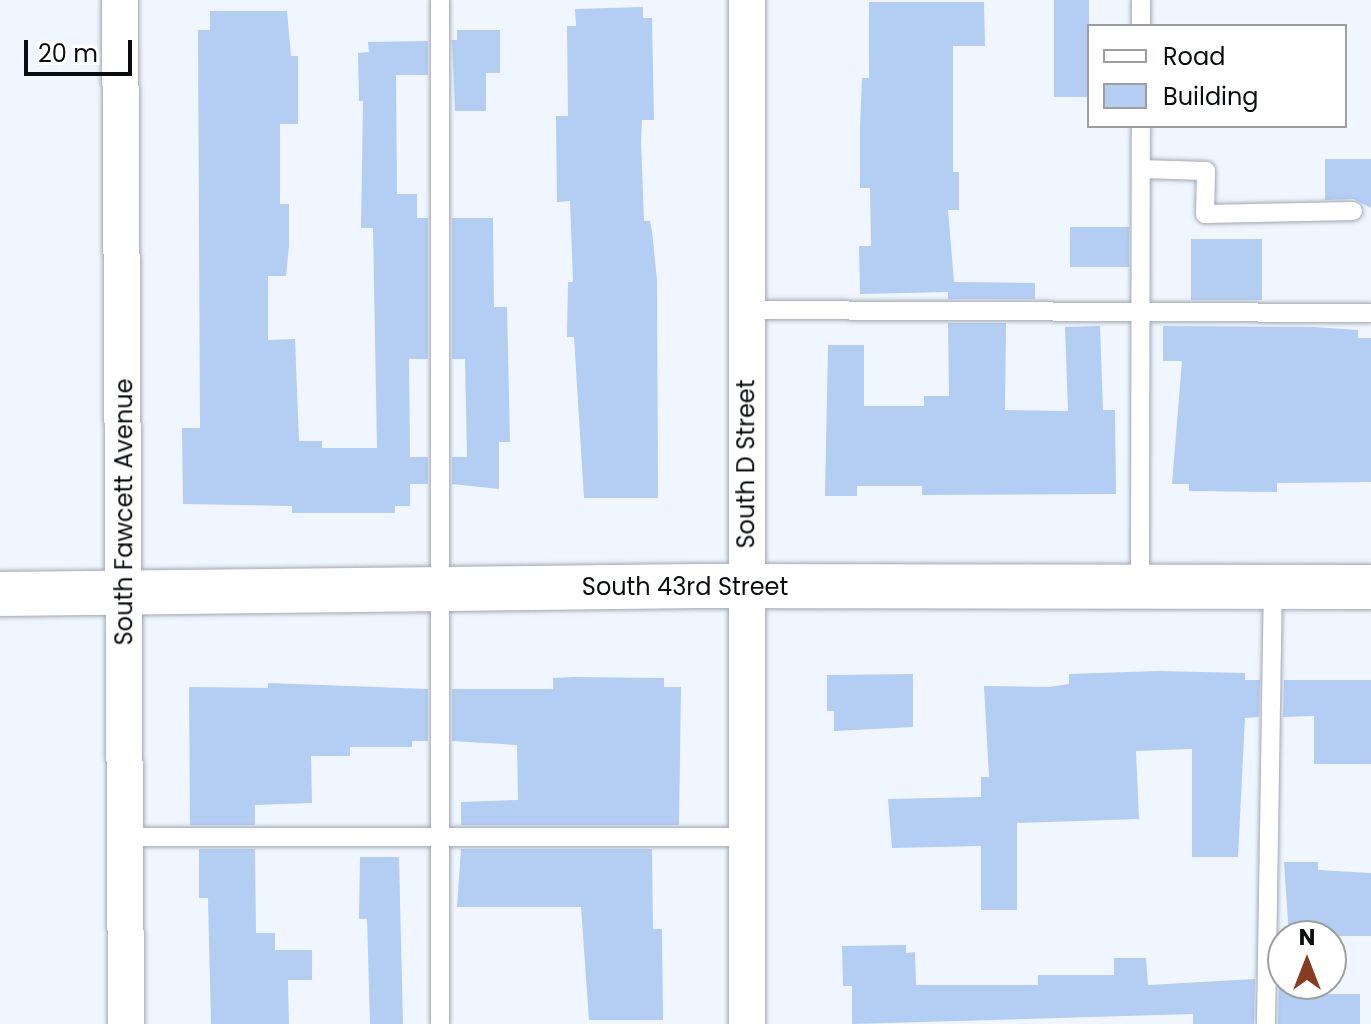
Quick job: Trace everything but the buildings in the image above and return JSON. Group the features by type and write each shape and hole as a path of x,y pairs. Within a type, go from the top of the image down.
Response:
{"street":[{"name":"South Fawcett Avenue","path":"120,0 126,1024"},
{"name":"South D Street","path":"747,0 747,1024"},
{"name":"South 43rd Street","path":"0,594 746,586 1371,587"}],"lane":[{"path":"440,0 440,1024"},
{"path":"1141,0 1141,24"},
{"path":"1140,586 1141,128"},
{"path":"1141,169 1206,171 1205,214 1353,211"},
{"path":"746,310 1371,313"},
{"path":"1266,1024 1273,587"},
{"path":"125,837 746,837"}]}
